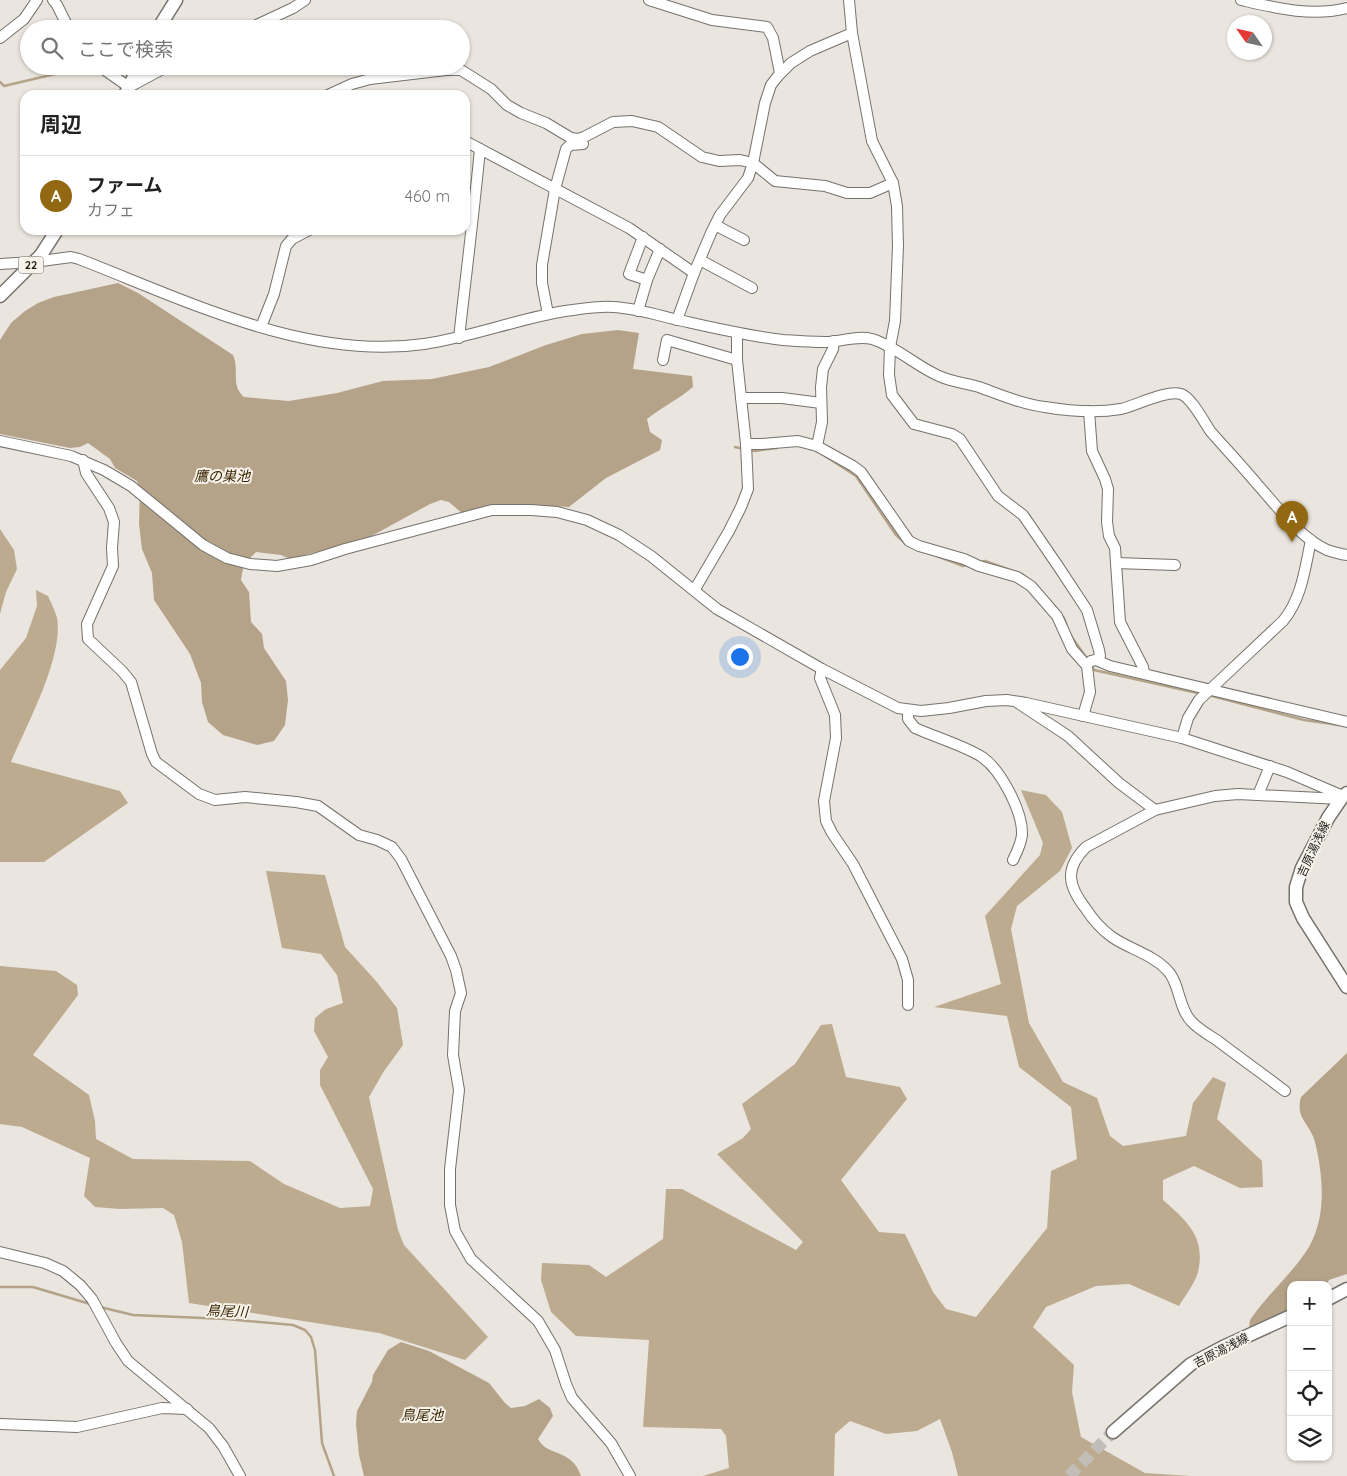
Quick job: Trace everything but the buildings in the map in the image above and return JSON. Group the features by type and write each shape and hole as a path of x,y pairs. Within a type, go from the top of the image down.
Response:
{"main road":[{"path":"164,20 176,0"},
{"path":"128,90 135,75"},
{"name":"22","path":"0,296 34,262 54,235"},
{"name":"吉原湯浅線","path":"1344,796 1328,818 1302,868 1296,887 1296,902 1303,918 1347,987"},
{"path":"1332,1297 1347,1289"},
{"name":"吉原湯浅線","path":"1113,1432 1191,1364 1287,1318"}],"street":[{"path":"23,20 37,0"},
{"path":"53,0 65,20"},
{"path":"267,20 305,0"},
{"path":"649,0 712,20 767,27 773,38 780,73"},
{"path":"849,0 852,33 872,141 893,183 897,206 898,246 895,321 890,347 889,375 892,396 914,424 952,434 960,439 998,496 1023,515 1087,610 1100,656 1096,660 1089,662 1087,666"},
{"path":"1241,0 1281,9 1312,13 1347,8"},
{"path":"0,38 20,22"},
{"path":"677,320 694,273 720,215 748,178 753,163 765,103 772,85 790,63 810,50 852,33"},
{"path":"108,75 124,90"},
{"path":"132,90 154,75"},
{"path":"339,90 370,79 404,75"},
{"path":"469,75 491,89 507,105 546,123 571,138 582,138 609,123 632,121 658,127 702,158 719,161 740,160 753,163 775,181 825,186 847,193 870,193 893,183"},
{"path":"548,314 542,282 542,265 555,189 568,146 585,144 591,141 596,131"},
{"path":"470,144 629,228 694,273"},
{"path":"459,338 480,149"},
{"path":"715,225 744,240"},
{"path":"261,327 274,294 286,246 292,239 300,235"},
{"path":"643,237 629,274 648,280"},
{"path":"638,310 660,249"},
{"path":"0,264 71,257 178,298 283,335 327,343 390,347 420,345 459,338 548,314 610,306 638,310 738,333 782,340 827,342 857,337 872,339 890,347 940,376 1013,400 1044,407 1089,411 1120,409 1176,394 1185,396 1212,432 1284,514 1311,540 1328,551 1347,555"},
{"path":"700,260 752,288"},
{"path":"695,589 729,530 748,489 746,444 737,360 738,333"},
{"path":"663,360 667,340 737,360"},
{"path":"817,446 822,422 823,369 833,349 834,341"},
{"path":"741,398 782,398 821,403"},
{"path":"1089,411 1092,451 1107,483 1107,522 1109,536 1115,548 1120,622 1143,667 1144,673"},
{"path":"0,441 83,460 131,486 203,546 227,558 250,564 277,566 311,560 344,549 492,510 557,512 587,520 618,534 695,589 717,609 822,669 881,701 898,708 921,711 986,701 1015,701 1182,738 1287,772 1344,796"},
{"path":"746,444 798,441 817,446 861,472 909,541 919,546 1017,577 1031,586 1057,616 1072,649 1087,666 1090,692 1083,716"},
{"path":"83,460 86,473 109,508 114,522 113,566 87,624 88,639 131,682 156,762 199,794 215,800 245,797 318,806 359,835 392,847 402,859 451,956 461,993 455,1012 453,1055 459,1090 450,1169 450,1205 456,1231 471,1259 538,1321 555,1350 572,1398 611,1442 630,1476"},
{"path":"1182,738 1192,711 1199,700 1283,621 1296,604 1311,540"},
{"path":"1116,563 1175,566"},
{"path":"1096,660 1110,666 1347,722"},
{"path":"822,669 820,678 835,715 836,738 824,801 826,821 832,834 853,864 902,960 908,980 908,1005"},
{"path":"1015,701 1068,736 1119,783 1155,810"},
{"path":"908,710 909,722 915,728 979,755 997,771 1014,804 1022,827 1020,846 1013,860"},
{"path":"1258,795 1270,766"},
{"path":"1285,1091 1190,1020 1173,978 1166,969 1147,955 1126,946 1102,930 1076,897 1070,882 1070,874 1078,855 1086,847 1155,810 1226,794 1344,796"},
{"path":"0,1252 45,1263 63,1271 80,1285 92,1299 116,1344 128,1361 209,1428 223,1446 240,1476"},
{"path":"0,1424 77,1427 162,1408 186,1409"}],"shaded area":[{"path":"0,529 14,550 17,569 6,592 0,614"},
{"path":"36,590 48,596 57,618 58,634 55,652 42,691 11,762 120,791 128,803 44,862 0,862 0,670 26,638 37,606"},
{"path":"1021,790 1046,795 1062,812 1072,848 1060,871 1017,906 1011,929 1029,1023 1063,1082 1097,1098 1110,1136 1123,1146 1186,1136 1193,1103 1213,1077 1226,1083 1217,1119 1262,1161 1263,1187 1240,1188 1194,1166 1163,1180 1163,1200 1187,1223 1197,1239 1199,1249 1200,1260 1197,1276 1179,1306 1129,1284 1096,1286 1046,1307 1033,1327 1074,1365 1072,1392 1081,1437 1145,1473 1191,1476 958,1476 952,1452 940,1419 917,1431 886,1434 850,1421 835,1434 834,1476 703,1476 729,1468 726,1436 721,1429 643,1427 649,1340 576,1336 551,1312 541,1280 542,1263 589,1265 606,1277 663,1239 666,1189 682,1189 796,1250 803,1242 717,1154 743,1138 751,1129 742,1104 795,1064 821,1025 832,1024 846,1077 900,1087 907,1099 841,1180 879,1232 905,1234 933,1292 946,1309 976,1317 1047,1228 1051,1171 1077,1159 1071,1107 1019,1067 1007,1016 934,1007 1001,984 985,916 1040,855 1043,843"},
{"path":"266,871 325,875 345,947 376,981 397,1008 403,1045 384,1071 369,1097 398,1230 404,1245 488,1337 465,1360 379,1333 189,1303 182,1242 174,1215 163,1208 120,1209 95,1207 84,1196 90,1158 22,1127 0,1124 0,966 56,971 77,985 78,995 33,1055 89,1095 95,1121 96,1139 133,1159 250,1161 284,1184 340,1208 370,1206 373,1189 320,1085 320,1070 328,1057 314,1031 315,1018 326,1009 343,1003 337,975 321,954 282,948"}],"water":[{"name":"鷹の巣池","path":"118,283 138,293 233,355 236,367 237,388 244,397 289,401 337,393 383,381 432,379 489,367 546,345 582,334 618,330 639,333 633,369 692,376 693,387 647,419 650,432 662,440 660,450 606,478 569,507 510,504 490,506 463,514 449,502 441,500 430,504 368,538 290,559 281,555 256,552 245,564 241,580 249,592 251,622 262,634 264,648 286,681 288,700 285,725 274,741 257,745 223,735 208,722 202,702 201,683 190,654 154,600 152,573 142,549 139,524 140,488 137,481 115,468 110,459 88,443 80,447 70,448 0,434 0,340 11,323 38,303 54,297"},
{"path":"1347,1053 1347,1274 1328,1281 1287,1281 1287,1312 1249,1328 1250,1320 1309,1247 1319,1222 1322,1195 1320,1168 1313,1136 1301,1116 1301,1097"},
{"name":"鳥尾池","path":"401,1342 429,1351 489,1383 511,1408 525,1406 539,1399 550,1408 553,1416 538,1439 542,1445 572,1461 581,1476 364,1476 359,1455 356,1424 357,1411 372,1382 373,1375 388,1350"}],"waterway":[{"path":"0,82 4,86 51,75"},
{"path":"735,447 743,449"},
{"path":"748,450 777,448"},
{"path":"825,456 856,476 896,535 905,543"},
{"path":"937,556 963,566 967,565"},
{"path":"980,562 985,561 1022,574 1030,580"},
{"path":"1060,614 1067,626"},
{"path":"1071,636 1088,660"},
{"path":"1091,665 1094,670 1202,694"},
{"path":"1208,695 1304,720 1339,725"},
{"name":"鳥尾川","path":"0,1287 33,1287 90,1304"},
{"name":"鳥尾川","path":"100,1307 133,1315 226,1319 293,1325 305,1330 311,1337 315,1350 322,1443 334,1476"}],"tunnel":[{"path":"1069,1476 1113,1432"}],"place":[{"name":"ファーム","path":"1292,542"}]}
